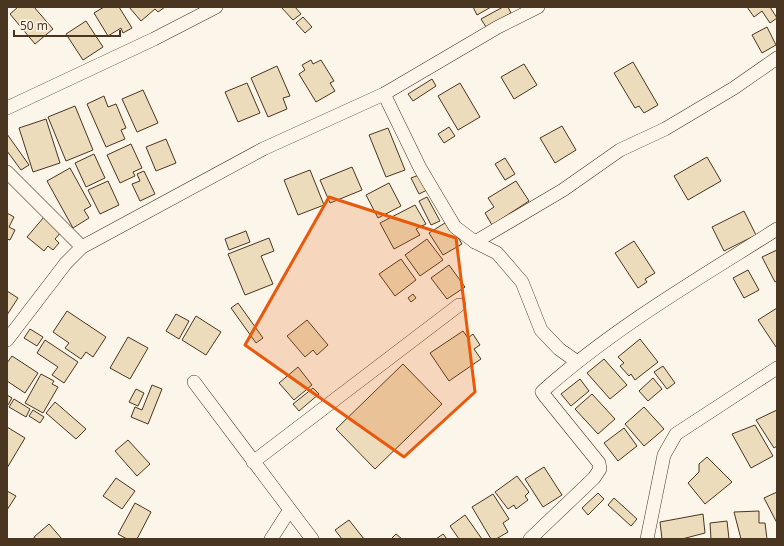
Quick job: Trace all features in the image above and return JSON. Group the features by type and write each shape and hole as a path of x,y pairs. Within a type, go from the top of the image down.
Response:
{"street":[{"path":"7,108 148,42 216,7"},
{"path":"7,340 66,263 82,247 263,149 384,94 498,27 538,7"},
{"path":"475,242 563,190 620,150 665,129 734,88 777,58"},
{"path":"384,94 420,168 455,227 475,242 497,253 522,282 542,330 559,349 576,362"},
{"path":"7,172 82,247"},
{"path":"530,539 594,478 600,469 599,463 542,392 576,362 672,295 777,229"},
{"path":"253,462 459,305"},
{"path":"647,539 664,455 676,434 777,368"},
{"path":"194,382 289,511 312,539"},
{"path":"271,539 289,511"}],"highlighted area":[{"path":"329,197 456,238 475,392 404,457 245,345"}],"building":[{"path":"18,7 34,7 53,29 35,44 10,14"},
{"path":"104,7 119,7 132,28 123,33 121,28 108,36 94,13"},
{"path":"129,7 165,7 158,12 155,9 141,21"},
{"path":"281,7 295,7 301,14 293,20"},
{"path":"473,7 491,7 477,15"},
{"path":"503,7 508,7 511,13 486,27 481,19"},
{"path":"747,7 770,7 777,18 770,23 762,11 754,17"},
{"path":"303,17 312,27 305,33 296,23"},
{"path":"86,21 103,47 83,60 66,34"},
{"path":"767,27 776,45 762,53 752,35"},
{"path":"311,60 313,64 321,60 334,81 330,83 335,91 316,102 299,74 305,70 302,65"},
{"path":"633,62 658,105 644,113 639,106 635,108 614,73"},
{"path":"524,64 537,85 514,99 501,77"},
{"path":"277,66 290,96 283,98 287,109 268,117 251,78"},
{"path":"432,79 436,86 413,101 408,94"},
{"path":"247,83 260,113 238,122 225,92"},
{"path":"460,83 480,117 458,130 438,96"},
{"path":"143,90 158,123 137,132 122,99"},
{"path":"104,96 108,107 116,104 126,128 121,130 125,139 106,147 87,104"},
{"path":"75,106 93,150 66,161 48,117"},
{"path":"46,119 60,163 33,172 19,128"},
{"path":"562,126 576,150 555,163 540,138"},
{"path":"449,127 455,136 444,143 438,134"},
{"path":"388,128 405,170 386,177 369,135"},
{"path":"7,134 29,165 21,170 7,151"},
{"path":"166,139 176,163 156,171 146,147"},
{"path":"131,144 142,168 133,172 135,176 120,183 107,155"},
{"path":"94,154 105,178 86,187 75,163"},
{"path":"707,157 721,181 688,200 674,176"},
{"path":"505,158 515,174 505,180 495,164"},
{"path":"352,167 362,190 330,203 320,180"},
{"path":"70,168 91,206 84,210 89,218 73,228 47,181"},
{"path":"310,170 324,205 298,215 284,180"},
{"path":"144,171 155,194 140,201 132,184 140,181 137,174"},
{"path":"419,175 427,190 419,194 411,178"},
{"path":"108,181 119,205 100,214 88,190"},
{"path":"516,181 529,201 492,225 485,213 494,207 488,198"},
{"path":"389,183 401,206 378,218 366,195"},
{"path":"427,197 440,221 431,225 419,201"},
{"path":"415,205 426,224 416,229 420,235 394,249 380,223"},
{"path":"744,211 756,235 724,251 712,227"},
{"path":"7,213 14,217 9,227 15,230 10,240 7,239"},
{"path":"44,217 62,231 55,239 59,243 53,250 48,246 44,251 27,237"},
{"path":"448,221 462,244 443,255 429,233"},
{"path":"246,231 250,242 229,250 225,239"},
{"path":"269,238 274,251 261,256 273,284 245,295 228,254"},
{"path":"427,239 443,260 420,276 405,255"},
{"path":"634,241 655,273 645,279 647,282 638,288 615,253"},
{"path":"777,250 777,281 775,282 762,257"},
{"path":"401,259 416,280 395,296 379,274"},
{"path":"449,265 465,287 447,299 431,278"},
{"path":"748,270 759,290 744,298 733,278"},
{"path":"7,291 18,298 7,315"},
{"path":"413,294 416,298 411,302 408,298"},
{"path":"238,303 263,338 256,343 231,308"},
{"path":"777,308 777,346 776,347 758,320"},
{"path":"67,311 106,337 93,357 86,352 81,359 65,348 69,343 53,332"},
{"path":"176,314 189,321 179,339 166,331"},
{"path":"196,316 221,332 206,355 182,340"},
{"path":"307,320 328,345 317,355 313,350 305,357 287,336"},
{"path":"30,329 43,337 37,346 24,338"},
{"path":"463,331 468,338 473,334 480,345 474,349 481,359 449,381 430,353"},
{"path":"128,337 148,348 130,379 110,368"},
{"path":"640,339 658,362 635,380 631,374 629,376 620,366 624,363 618,357"},
{"path":"45,340 78,362 64,383 52,375 58,367 37,353"},
{"path":"12,356 38,373 25,393 7,381 7,363"},
{"path":"604,359 627,385 610,399 587,373"},
{"path":"403,364 442,404 375,469 336,429"},
{"path":"663,366 675,383 667,389 654,372"},
{"path":"298,367 312,385 294,400 279,383"},
{"path":"41,374 54,381 52,384 58,387 43,413 25,403"},
{"path":"653,378 662,389 648,401 639,391"},
{"path":"580,379 589,391 571,406 561,394"},
{"path":"152,385 162,389 148,424 131,417 135,407 142,410"},
{"path":"313,388 319,394 299,411 293,404"},
{"path":"136,389 144,393 138,406 129,402"},
{"path":"592,394 615,419 598,434 575,409"},
{"path":"7,395 12,398 8,405 7,405"},
{"path":"14,399 30,409 26,417 9,407"},
{"path":"55,402 86,429 76,439 46,413"},
{"path":"644,407 664,429 644,446 625,424"},
{"path":"33,410 44,417 40,423 29,416"},
{"path":"777,410 777,446 774,448 756,420"},
{"path":"755,425 773,456 751,468 732,434"},
{"path":"7,427 25,438 7,468"},
{"path":"624,428 637,446 618,461 604,443"},
{"path":"128,440 150,464 137,476 115,451"},
{"path":"707,457 732,482 705,504 688,483 699,472 699,464"},
{"path":"544,467 562,495 543,507 525,479"},
{"path":"517,476 529,492 525,496 528,500 516,509 514,505 508,509 495,492"},
{"path":"116,478 135,491 122,509 103,496"},
{"path":"7,491 16,496 7,510"},
{"path":"777,492 777,523 764,498"},
{"path":"598,493 604,499 588,515 582,508"},
{"path":"493,494 509,519 503,523 508,532 496,539 491,539 472,507"},
{"path":"614,498 637,519 631,526 608,505"},
{"path":"135,503 151,512 137,539 127,539 118,534"},
{"path":"759,511 759,523 765,523 767,539 741,539 734,512"},
{"path":"703,514 705,533 682,539 662,539 660,522"},
{"path":"465,515 482,539 459,539 450,526"},
{"path":"349,520 364,539 342,539 335,530"},
{"path":"727,521 729,539 711,539 710,523"},
{"path":"49,524 62,539 35,539 34,537"},
{"path":"396,534 402,539 391,539"},
{"path":"443,534 447,539 436,539"}]}
